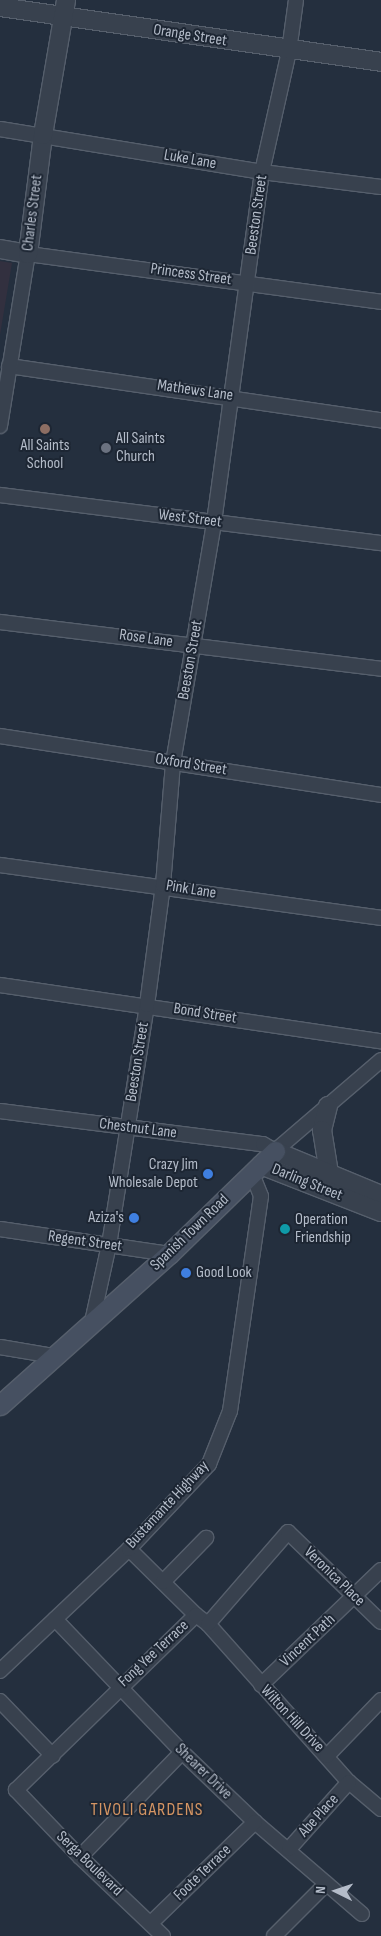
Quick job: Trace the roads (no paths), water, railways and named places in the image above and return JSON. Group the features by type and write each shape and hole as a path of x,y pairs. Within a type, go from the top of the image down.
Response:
{"main road":[{"name":"Spanish Town Road","path":"0,1405 170,1254 276,1151"}],"street":[{"name":"Beeston Street","path":"92,1322 109,1245 146,1005 163,885 173,763 214,522 262,172 289,51 296,0"},
{"name":"Orange Street","path":"0,7 65,8 289,51 381,62"},
{"name":"Charles Street","path":"0,426 8,366 28,254 43,135 65,8"},
{"name":"Luke Lane","path":"0,129 262,172 381,187"},
{"name":"Princess Street","path":"0,249 381,302"},
{"name":"Mathews Lane","path":"8,366 231,396 381,420"},
{"name":"West Street","path":"0,495 381,543"},
{"name":"Rose Lane","path":"0,622 381,668"},
{"name":"Oxford Street","path":"0,736 381,795"},
{"name":"Pink Lane","path":"0,864 163,885 381,918"},
{"name":"Bond Street","path":"0,985 381,1041"},
{"name":"Spanish Town Road","path":"276,1151 381,1060"},
{"path":"328,1106 322,1130 329,1173"},
{"name":"Chestnut Lane","path":"0,1110 127,1128 263,1144 276,1151"},
{"name":"Darling Street","path":"276,1151 381,1195"},
{"name":"Darling Street","path":"256,1169 381,1212"},
{"name":"Bustamante Highway","path":"0,1671 129,1549 209,1464 230,1411 260,1196 256,1169"},
{"name":"Regent Street","path":"0,1229 170,1254"},
{"path":"0,1347 54,1356"},
{"name":"Veronica Place","path":"288,1532 354,1598 381,1622"},
{"name":"Fong Yee Terrace","path":"16,1790 54,1756 120,1686 196,1614 208,1624 288,1532"},
{"path":"163,1582 206,1538"},
{"path":"129,1549 196,1614"},
{"name":"Vincent Path","path":"261,1685 354,1598 381,1570"},
{"name":"Shearer Drive","path":"55,1619 182,1752 255,1822 289,1849 326,1884 362,1914"},
{"name":"Wilton Hill Drive","path":"208,1624 349,1782 381,1809"},
{"path":"327,1756 381,1700"},
{"path":"0,1701 54,1756"},
{"path":"80,1857 182,1752"},
{"name":"Abe Place","path":"289,1849 349,1782"},
{"name":"Serga Boulevard","path":"16,1790 80,1857 163,1936"},
{"name":"Foote Terrace","path":"151,1923 255,1822"},
{"path":"274,1936 326,1884"}],"place":[{"name":"All Saints School","path":"45,429"},
{"name":"All Saints Church","path":"106,448"},
{"name":"Crazy Jim Wholesale Depot","path":"208,1174"},
{"name":"Aziza's","path":"134,1218"},
{"name":"Operation Friendship","path":"285,1229"},
{"name":"Good Look","path":"186,1273"}],"district":[{"name":"TIVOLI GARDENS","path":"147,1810"}]}
